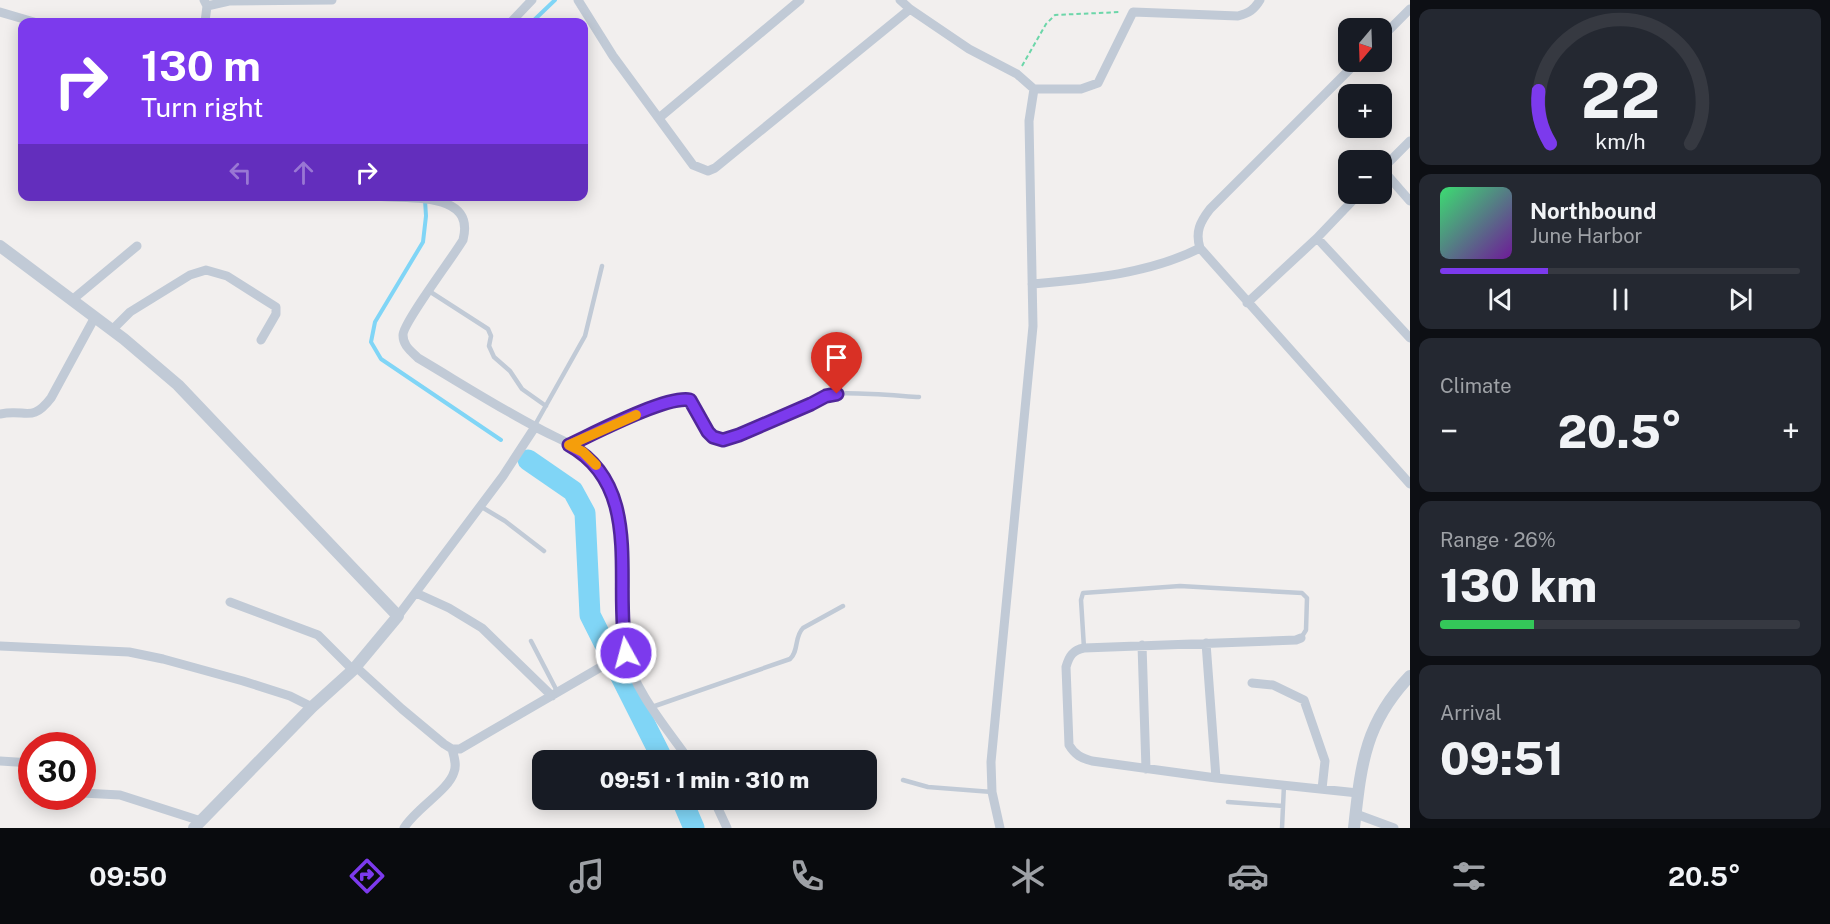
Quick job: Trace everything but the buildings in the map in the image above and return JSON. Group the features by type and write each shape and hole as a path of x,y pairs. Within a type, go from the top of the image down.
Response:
{"street":[{"path":"205,18 206,3 332,0"},
{"path":"515,18 532,0"},
{"path":"578,0 613,56 693,165 708,171 715,168 910,9"},
{"path":"659,118 800,0"},
{"path":"900,0 969,49 1017,74 1034,89 1082,89 1098,83 1132,12 1238,16 1255,8 1260,0"},
{"path":"1392,27 1410,9"},
{"path":"0,12 20,18"},
{"path":"1347,72 1210,209 1198,229 1197,239 1200,248 1247,303 1410,484"},
{"path":"1000,828 993,792 991,762 1033,326 1029,121 1034,89"},
{"path":"1392,159 1410,141"},
{"path":"1392,180 1410,201"},
{"path":"441,201 456,209 462,218 465,233 458,248 407,322 403,334 405,346 418,358 535,427 583,452 605,477 615,502 621,528 622,634 626,653 636,679 652,707 682,750"},
{"path":"1247,303 1317,238 1349,204"},
{"path":"1317,238 1410,338"},
{"path":"0,246 112,330 178,385 398,616"},
{"path":"72,300 137,246"},
{"path":"1032,284 1080,280 1130,271 1171,261 1200,248"},
{"path":"112,330 130,312 190,275 206,270 227,276 276,307 276,314 261,340"},
{"path":"0,414 38,413 43,408 51,398 95,317"},
{"path":"96,794 120,795 197,825 312,707 355,668 416,593 535,427"},
{"path":"416,593 449,608 482,628 555,694"},
{"path":"230,602 318,635 402,709 452,749 467,746 626,653"},
{"path":"1301,638 1084,648 1073,651 1065,667 1069,745 1073,753 1080,758 1146,769 1358,793"},
{"path":"1206,643 1216,778"},
{"path":"1142,645 1146,769"},
{"path":"0,646 141,654 243,681 290,696 312,707"},
{"path":"1354,828 1358,793 1370,736 1379,715 1398,688 1410,676"},
{"path":"1252,683 1273,685 1304,700 1325,760 1322,789"},
{"path":"404,828 417,811 453,776 455,766 452,749"},
{"path":"0,761 18,762"},
{"path":"719,810 727,828"},
{"path":"1356,814 1394,828"}],"lane":[{"path":"535,427 585,336 602,266"},
{"path":"429,291 488,329 491,336 489,346 494,357 510,371 526,393 546,406"},
{"path":"569,445 653,408 680,399 690,400 708,432 713,437 723,440 832,394 919,397"},
{"path":"480,506 505,521 544,551"},
{"path":"1084,648 1081,600 1083,593 1145,587 1200,586 1302,593 1307,598 1306,630 1301,638"},
{"path":"652,707 790,659 795,653 799,632 843,606"},
{"path":"531,640 555,694"},
{"path":"903,780 928,787 993,792"},
{"path":"1282,828 1284,785"},
{"path":"1228,802 1282,806"}],"path":[{"path":"1017,74 1046,24 1055,15 1132,12"}],"waterway":[{"path":"536,18 555,0"},
{"path":"425,201 423,242 375,322 371,342 381,359 501,440"},
{"path":"528,460 573,491 585,513 590,615 658,750"},
{"path":"686,810 694,828"}],"slow traffic":[{"path":"596,465 583,452 569,445 636,415"}],"route":[{"path":"626,653 622,634 621,528 615,502 605,477 583,452 569,445 653,408 680,399 690,400 708,432 713,437 723,440 811,404 820,398 837,394"}]}
